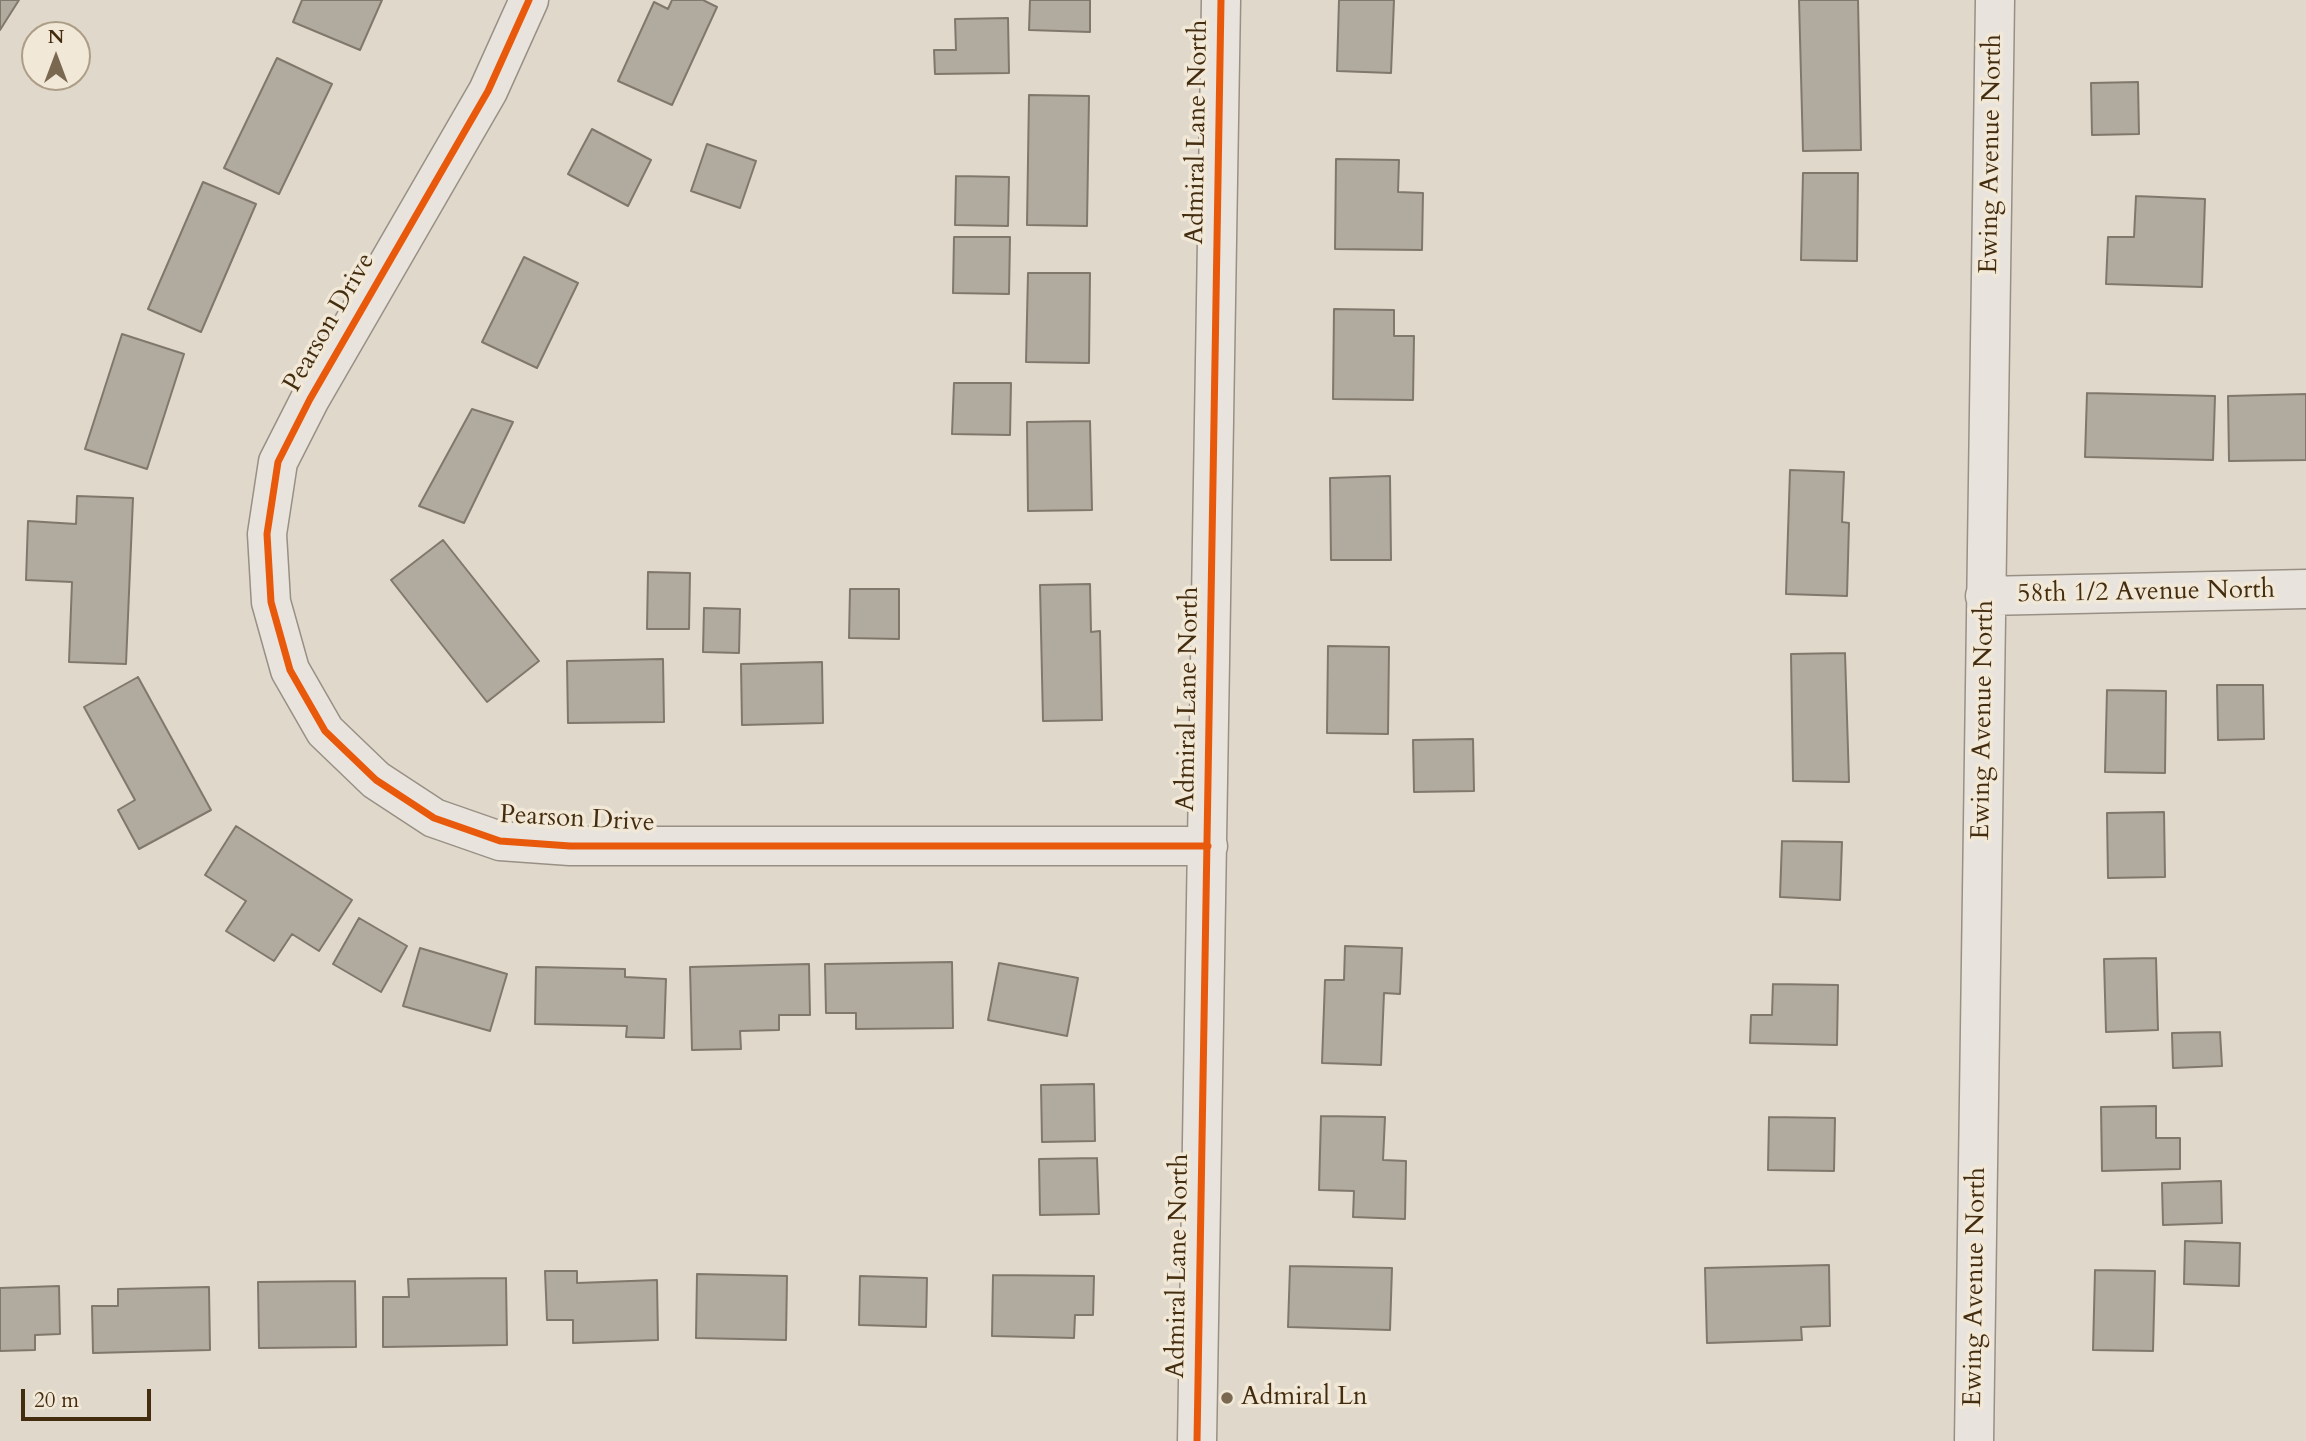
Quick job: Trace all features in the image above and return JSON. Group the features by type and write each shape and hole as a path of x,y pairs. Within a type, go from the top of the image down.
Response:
{"street":[{"name":"Pearson Drive","path":"529,0 488,91 310,399 278,462 267,534 271,602 290,670 325,731 376,780 434,818 500,841 570,846 1208,846"},
{"name":"Admiral Lane North","path":"1197,1441 1221,0"},
{"name":"Ewing Avenue North","path":"1974,1441 1994,0"},
{"name":"58th 1/2 Avenue North","path":"1985,596 2306,589"}],"building":[{"path":"0,0 19,0 0,30"},
{"path":"302,0 382,0 360,50 293,22"},
{"path":"672,0 703,0 717,7 672,105 618,81 654,2 668,9"},
{"path":"1030,0 1090,0 1090,32 1029,30"},
{"path":"1339,0 1394,0 1391,73 1337,71"},
{"path":"1799,0 1858,0 1861,150 1803,151"},
{"path":"1008,18 1009,73 935,74 934,50 956,50 955,19"},
{"path":"277,58 332,84 279,194 224,168"},
{"path":"2138,82 2139,134 2092,135 2091,83"},
{"path":"1029,95 1089,96 1087,226 1027,225"},
{"path":"592,129 651,160 628,206 568,174"},
{"path":"707,144 756,161 740,208 691,191"},
{"path":"1336,159 1399,160 1398,192 1423,193 1422,250 1335,249"},
{"path":"1803,173 1858,173 1857,261 1801,260"},
{"path":"956,176 1009,177 1008,226 955,225"},
{"path":"203,182 256,204 201,332 148,309"},
{"path":"2136,196 2205,199 2202,287 2106,284 2108,237 2134,237"},
{"path":"954,237 1010,237 1009,294 953,293"},
{"path":"524,257 578,283 537,368 482,342"},
{"path":"1028,273 1090,273 1089,363 1026,362"},
{"path":"1334,309 1394,310 1394,336 1414,336 1413,400 1333,399"},
{"path":"122,334 184,354 147,469 85,449"},
{"path":"954,383 1011,383 1010,435 952,434"},
{"path":"2087,393 2215,396 2213,460 2085,457"},
{"path":"2306,394 2306,460 2229,461 2228,396"},
{"path":"472,409 513,422 464,523 419,506"},
{"path":"1090,421 1092,510 1028,511 1027,422"},
{"path":"1790,470 1844,472 1842,522 1849,523 1847,596 1786,594"},
{"path":"1390,476 1391,560 1331,560 1330,478"},
{"path":"77,496 133,498 126,664 69,662 72,582 26,580 28,521 76,524"},
{"path":"443,540 539,661 487,702 391,580"},
{"path":"648,572 690,573 689,629 647,629"},
{"path":"1090,584 1091,632 1100,631 1102,720 1043,721 1040,585"},
{"path":"850,589 899,589 899,639 849,638"},
{"path":"704,608 740,609 739,653 703,652"},
{"path":"1328,646 1389,647 1388,734 1327,733"},
{"path":"1845,653 1849,782 1793,781 1791,654"},
{"path":"663,659 664,722 568,723 567,661"},
{"path":"822,662 823,723 742,725 741,664"},
{"path":"138,677 211,810 139,849 118,810 135,800 84,707"},
{"path":"2217,685 2263,685 2264,739 2218,740"},
{"path":"2107,690 2166,691 2165,773 2105,772"},
{"path":"1473,739 1474,791 1414,792 1413,740"},
{"path":"2164,812 2165,877 2108,878 2107,813"},
{"path":"236,826 352,900 319,951 292,934 274,961 226,931 246,901 205,875"},
{"path":"1782,841 1842,842 1840,900 1780,897"},
{"path":"359,918 407,946 381,992 333,964"},
{"path":"1345,946 1402,948 1400,994 1384,993 1381,1065 1322,1063 1325,980 1344,980"},
{"path":"420,948 507,974 490,1031 403,1006"},
{"path":"2156,958 2158,1030 2106,1032 2104,959"},
{"path":"952,962 953,1028 856,1029 856,1013 826,1013 825,964"},
{"path":"999,963 1078,978 1067,1036 988,1020"},
{"path":"809,964 810,1015 779,1015 779,1030 740,1031 741,1049 692,1050 690,967"},
{"path":"536,967 625,969 625,977 666,979 664,1038 626,1037 627,1026 535,1024"},
{"path":"1773,984 1838,985 1837,1045 1750,1043 1751,1015 1772,1015"},
{"path":"2220,1032 2222,1066 2173,1068 2172,1033"},
{"path":"1094,1084 1095,1141 1042,1142 1041,1085"},
{"path":"2156,1106 2156,1138 2180,1138 2180,1169 2102,1171 2101,1107"},
{"path":"1321,1116 1385,1117 1383,1160 1406,1161 1405,1219 1353,1217 1354,1191 1319,1190"},
{"path":"1769,1117 1835,1118 1834,1171 1768,1170"},
{"path":"1097,1158 1099,1214 1040,1215 1039,1159"},
{"path":"2221,1181 2222,1223 2163,1225 2162,1183"},
{"path":"2185,1241 2240,1243 2239,1286 2184,1284"},
{"path":"1829,1265 1830,1326 1801,1327 1802,1340 1707,1343 1705,1268"},
{"path":"1290,1266 1392,1268 1390,1330 1288,1327"},
{"path":"2095,1270 2155,1271 2153,1351 2093,1350"},
{"path":"545,1271 577,1271 577,1283 657,1280 658,1340 573,1343 573,1320 547,1320"},
{"path":"697,1274 787,1276 786,1340 696,1338"},
{"path":"993,1275 1094,1276 1093,1315 1075,1315 1074,1338 992,1336"},
{"path":"860,1276 927,1278 926,1327 859,1325"},
{"path":"506,1278 507,1345 383,1347 383,1297 409,1297 408,1279"},
{"path":"355,1281 356,1347 259,1348 258,1282"},
{"path":"59,1286 60,1334 35,1335 35,1350 0,1351 0,1288"},
{"path":"209,1287 210,1350 93,1353 92,1306 118,1306 118,1289"}],"cycle path":[{"path":"529,0 488,91 310,399 278,462 267,534 271,602 290,670 325,731 376,780 434,818 500,841 570,846 1208,846"},
{"path":"1197,1441 1221,0"}],"place":[{"name":"Admiral Ln","path":"1227,1398"}]}
